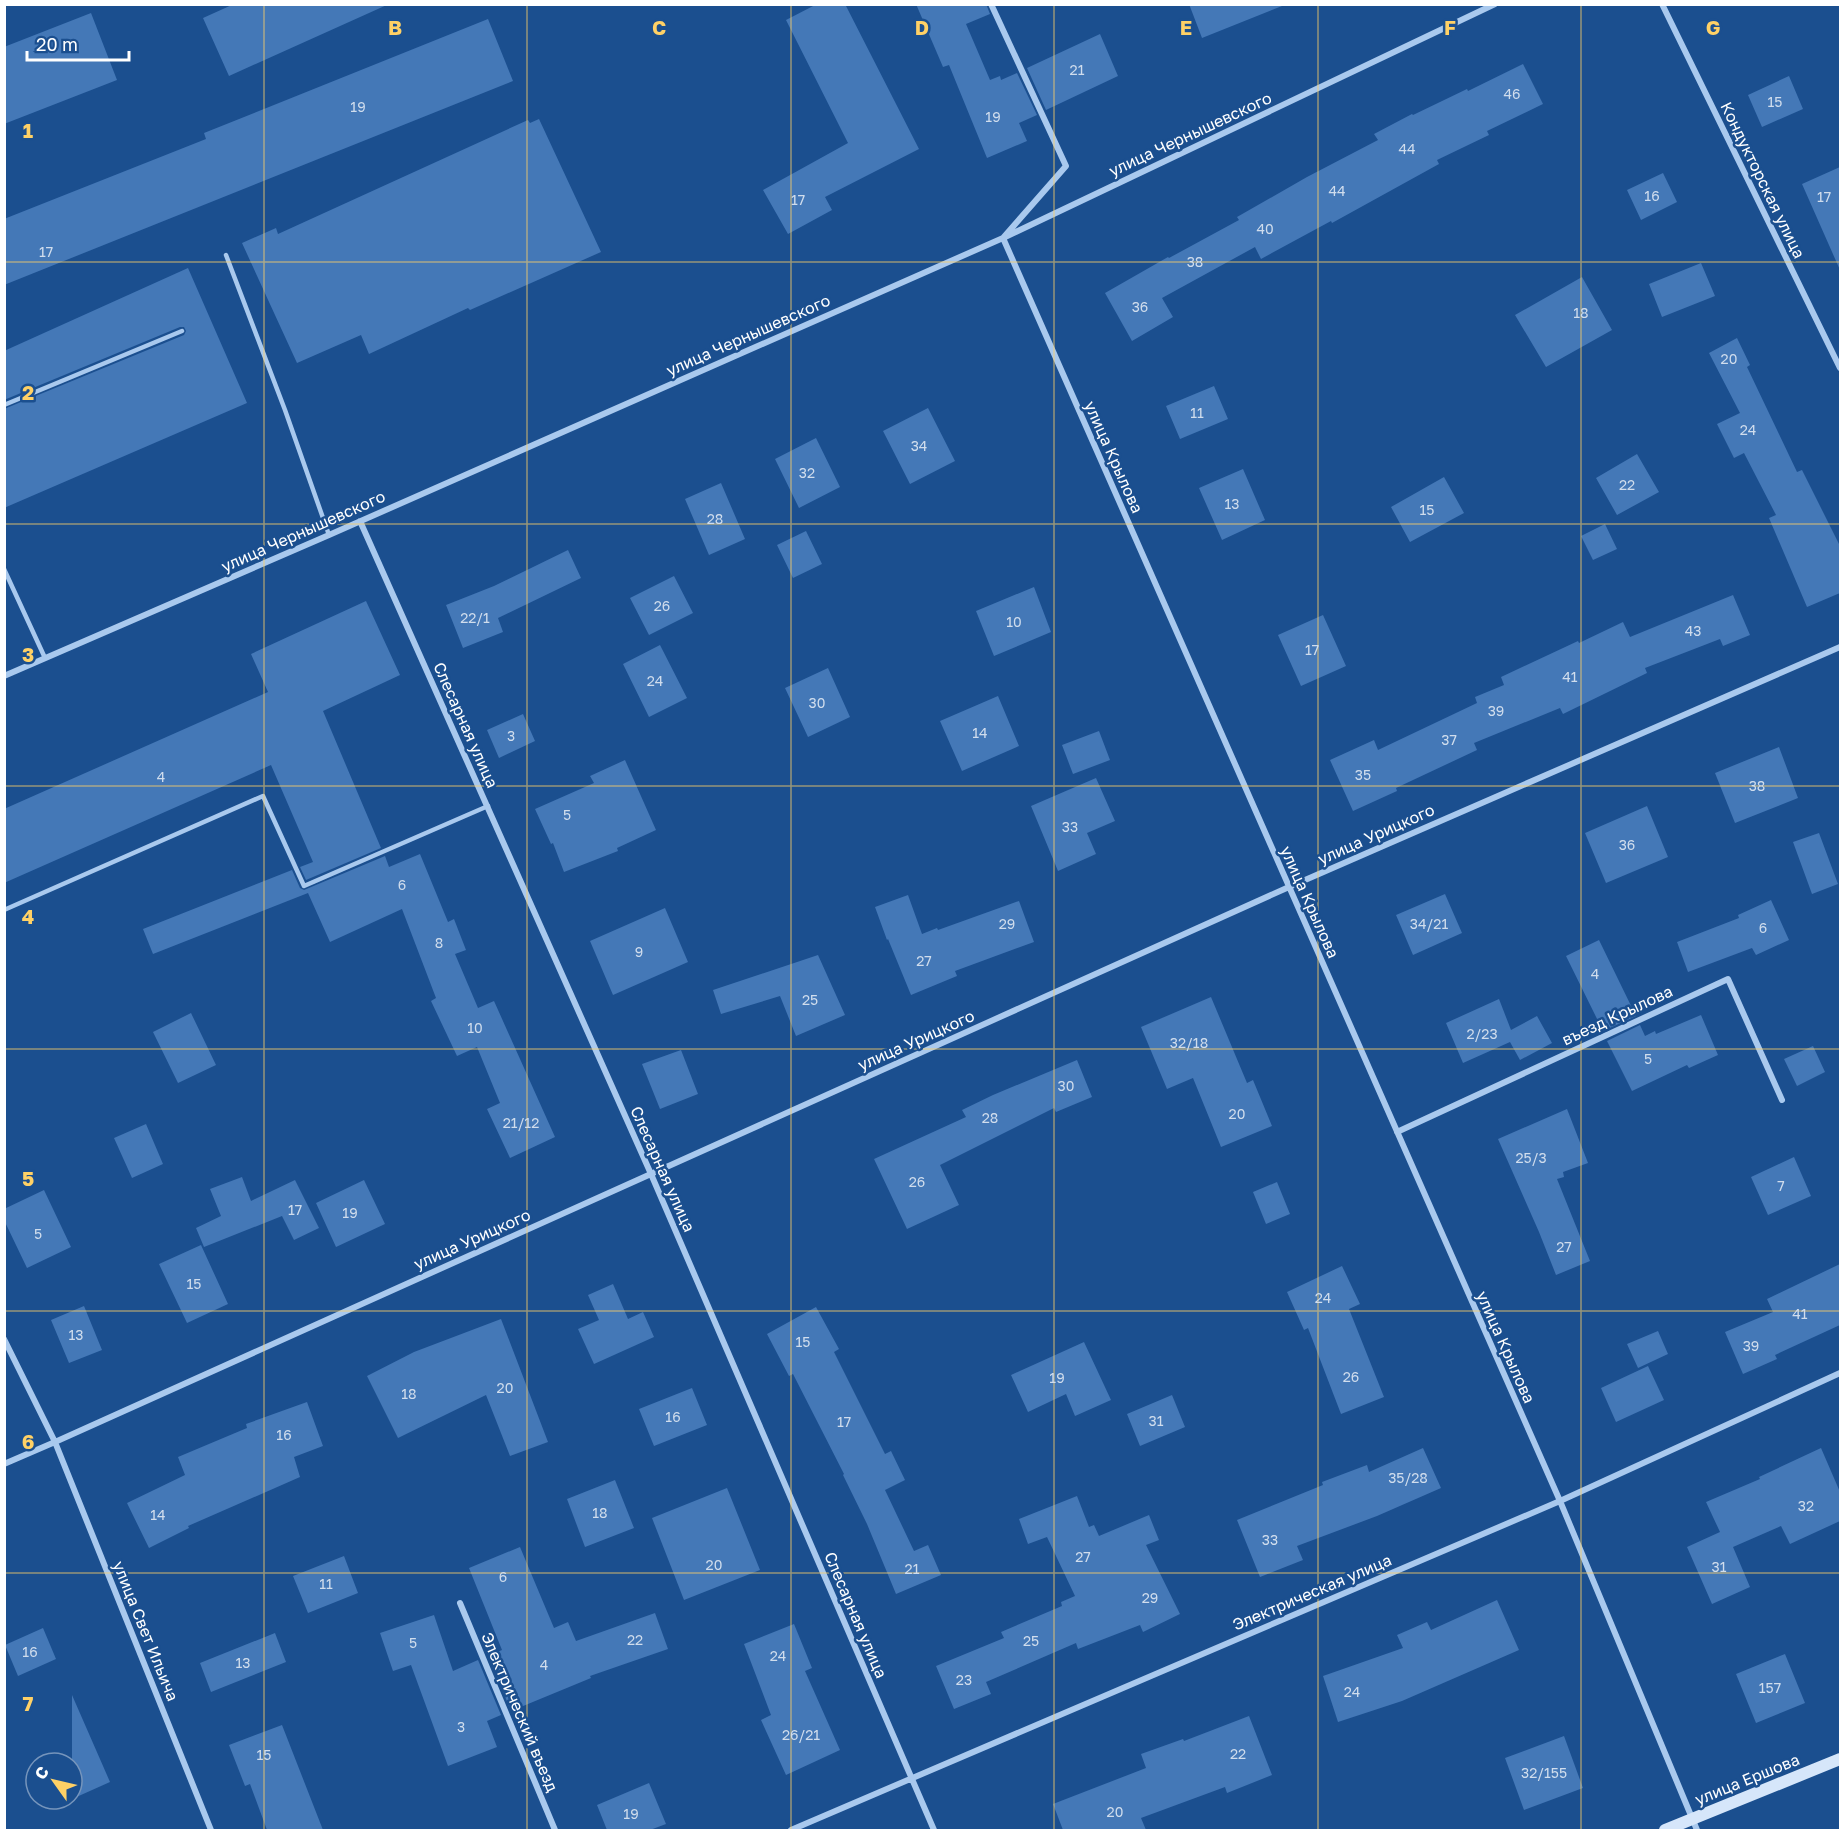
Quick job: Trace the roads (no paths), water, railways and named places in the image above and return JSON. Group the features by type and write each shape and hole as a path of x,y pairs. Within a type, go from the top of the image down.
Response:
{"street":[{"path":"991,4 1066,166 1003,238"},
{"name":"улица Чернышевского","path":"4,676 1003,238 1495,4"},
{"name":"Кондукторская улица","path":"1662,4 1840,368"},
{"name":"улица Крылова","path":"1003,238 1560,1501 1694,1825"},
{"name":"Слесарная улица","path":"360,521 651,1173 934,1830"},
{"name":"улица Урицкого","path":"4,1464 1289,887 1840,647"},
{"name":"въезд Крылова","path":"1397,1132 1728,979 1782,1100"},
{"name":"улица Свет Ильича","path":"4,1339 55,1442 211,1830"},
{"name":"Электрическая улица","path":"790,1830 1560,1501 1840,1373"},
{"name":"Электрический въезд","path":"460,1603 555,1830"},
{"name":"улица Ершова","path":"1665,1830 1694,1825 1840,1758"}],"lane":[{"path":"226,255 281,399 329,535"},
{"path":"4,405 182,331"},
{"path":"4,569 45,658"},
{"path":"4,910 263,796 304,886 488,806"}]}
